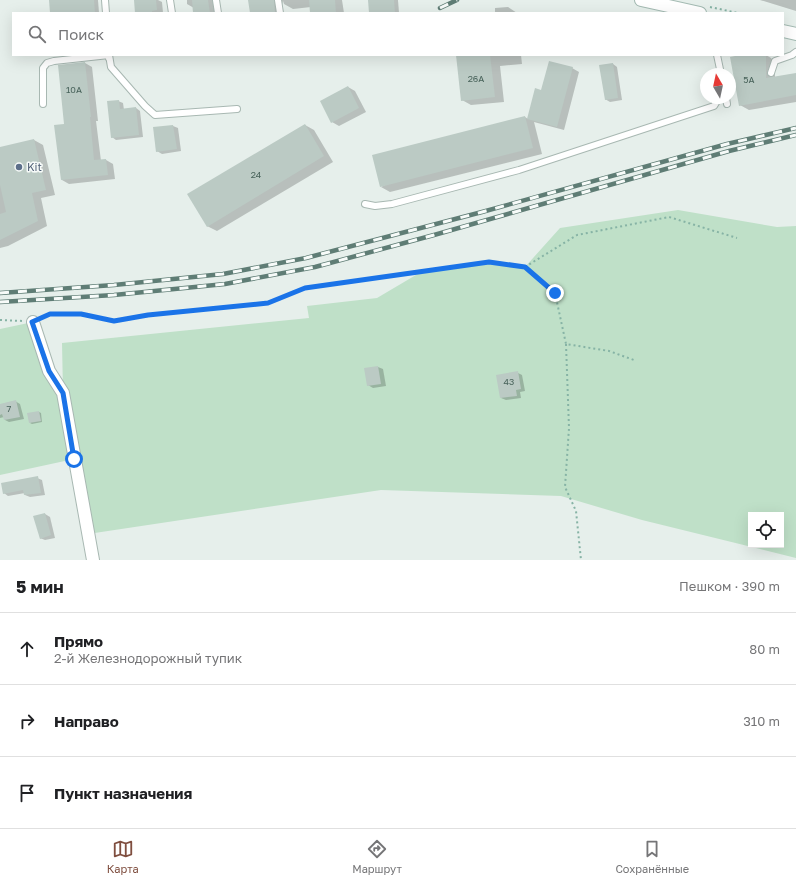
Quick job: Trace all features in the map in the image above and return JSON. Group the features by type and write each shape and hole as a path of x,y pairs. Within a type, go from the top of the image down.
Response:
{"street":[{"path":"641,0 695,12"},
{"path":"784,31 796,34"},
{"path":"32,322 49,371 63,393 93,560"}],"lane":[{"path":"105,0 106,12"},
{"path":"170,0 172,12"},
{"path":"216,0 218,12"},
{"path":"278,0 280,12"},
{"path":"771,73 775,61 796,52"},
{"path":"43,104 44,68 47,63 100,56"},
{"path":"109,56 111,67 145,106 155,115 237,109"},
{"path":"717,56 718,68"},
{"path":"717,56 720,68"},
{"path":"365,204 376,206 392,204 519,170 714,106 715,104"}],"path":[{"path":"525,267 577,235 669,217 737,238"},
{"path":"0,320 32,322 50,314 81,314 114,321 148,315 268,303 305,288 489,262 525,267 555,293 566,344 569,428 565,488 576,511 581,560"},
{"path":"566,344 609,351 634,360"}],"green space":[{"path":"678,210 777,227 796,226 796,558 755,548 784,548 784,512 748,512 748,546 642,520 561,496 381,490 88,534 74,459 0,475 0,329 33,322 63,392 62,343 309,318 307,306 377,298 421,272 489,262 525,267 560,228"}],"building":[{"path":"49,0 94,0 95,12 50,12"},
{"path":"134,0 156,0 157,10 152,12 135,12"},
{"path":"192,0 208,0 210,12 193,12"},
{"path":"248,0 274,0 275,12 250,12"},
{"path":"309,0 335,0 336,12 310,12"},
{"path":"368,0 394,0 395,12 369,12"},
{"path":"456,56 490,56 495,97 461,101"},
{"path":"766,56 766,78 796,73 796,95 739,106 736,90 736,68 732,68 730,57"},
{"path":"549,61 573,67 557,127 527,119 535,88 541,90"},
{"path":"85,62 94,160 106,159 108,175 61,180 54,125 64,124 58,65"},
{"path":"613,63 618,98 605,100 599,65"},
{"path":"348,86 359,108 331,123 320,101"},
{"path":"119,100 120,109 136,107 139,135 111,138 107,101"},
{"path":"525,116 533,148 380,187 372,155"},
{"path":"305,124 324,156 207,227 187,194"},
{"path":"173,125 177,149 156,152 153,127"},
{"path":"34,139 46,190 32,193 38,221 0,240 0,214 6,212 0,185 0,147"},
{"path":"378,366 381,384 367,386 364,368"},
{"path":"518,371 521,389 516,390 517,396 500,398 496,375"},
{"path":"16,400 20,417 4,420 2,414 0,415 0,404"},
{"path":"39,411 41,421 29,423 27,413"},
{"path":"38,476 41,493 24,495 23,490 3,494 1,483"},
{"path":"45,513 51,535 40,539 33,516"}],"railway":[{"path":"440,8 457,0"},
{"path":"0,293 114,285 223,274 306,258 482,212 727,144 796,128"},
{"path":"0,302 114,295 225,284 315,267 434,235 729,151 796,135"}],"place":[{"name":"Kit","path":"19,167"}],"route":[{"path":"74,459 63,393 49,371 32,322 50,314 81,314 114,321 148,315 268,303 305,288 489,262 525,267 555,293"}]}
